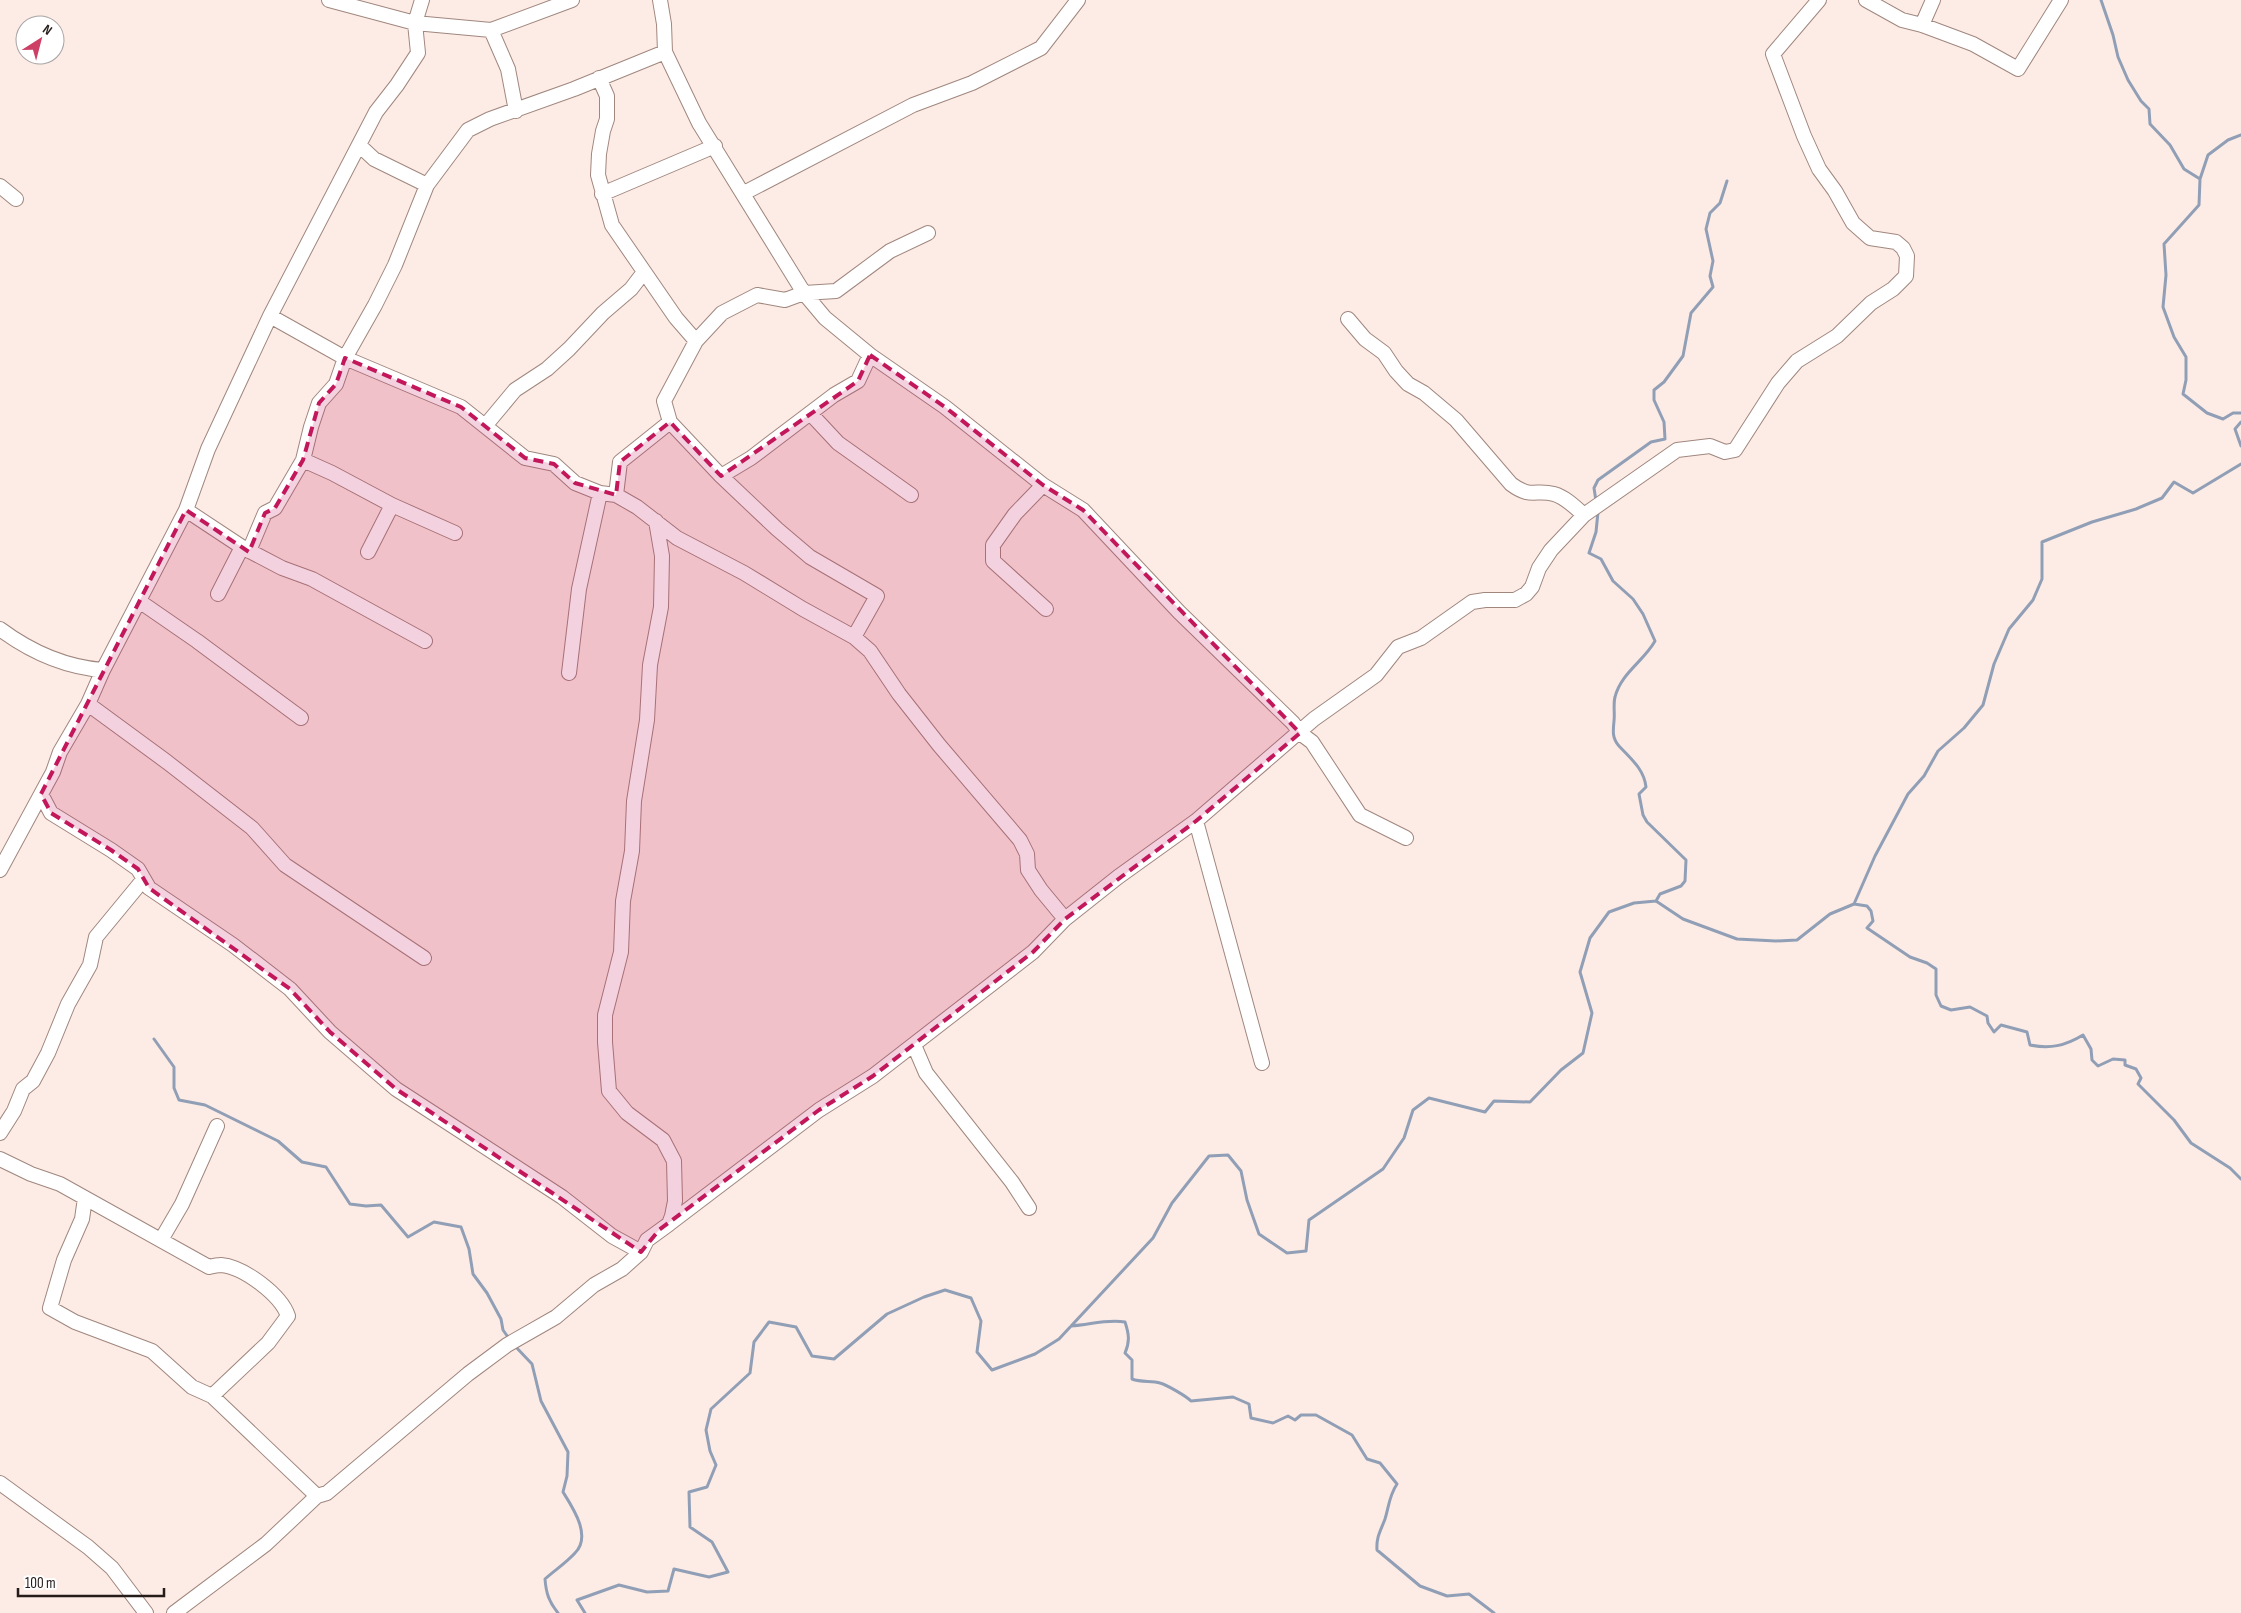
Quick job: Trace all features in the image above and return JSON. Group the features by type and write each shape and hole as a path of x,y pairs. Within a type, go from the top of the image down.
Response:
{"street":[{"path":"329,0 415,22 491,30 572,0"},
{"path":"0,870 53,772 60,752 88,704 103,670 186,510 208,449 270,316 376,112 418,53 415,22 422,0"},
{"path":"660,0 664,24 665,52 699,123 715,146 804,293 825,318 870,355 945,407 1043,485 1083,510 1179,612 1293,723 1300,733 1312,742 1360,815 1406,838"},
{"path":"744,193 913,105 972,83 1041,48 1078,0"},
{"path":"174,1613 266,1544 318,1496 327,1493 476,1368 507,1345 556,1317 594,1285 622,1268 641,1252 647,1240 819,1110 873,1076 1033,952 1065,919 1118,877 1196,821 1314,719 1376,675 1398,647 1421,638 1472,602 1515,600 1526,594 1532,587 1539,568 1551,550 1584,515 1677,450 1710,446 1725,452 1734,450 1778,383 1797,361 1837,336 1871,303 1893,289 1906,276 1907,256 1903,248 1896,242 1870,238 1853,223 1820,169 1804,136 1772,54 1819,0"},
{"path":"1866,0 1902,20 1922,25 1973,44 2018,68 2061,0"},
{"path":"1922,25 1934,0"},
{"path":"491,30 508,69 516,111"},
{"path":"218,594 246,549 265,513 275,508 303,460 310,427 320,403 336,384 345,358 375,306 395,265 428,186 468,130 490,119 516,111 665,52"},
{"path":"599,78 607,96 607,119 599,154 598,176 612,225 676,318 696,341"},
{"path":"358,145 374,159 428,186"},
{"path":"602,194 715,146"},
{"path":"0,186 16,199"},
{"path":"854,637 877,596 810,557 777,529 721,476 670,422 664,401 696,341 722,313 757,296 785,300 804,293 836,292 890,251 928,233"},
{"path":"485,426 515,390 547,369 569,349 630,289 644,272"},
{"path":"270,316 345,358 461,407 525,458 554,464 575,483 600,493 616,495 637,507 677,538 744,573 854,637 870,651 899,694 939,745 1020,840 1027,854 1028,870 1041,890 1065,919"},
{"path":"1348,318 1365,339 1384,353 1396,371 1408,384 1424,393 1456,420 1511,484 1521,492 1556,494 1584,515"},
{"path":"721,476 752,458 834,395 858,381 870,355"},
{"path":"810,413 838,443 911,495"},
{"path":"616,495 620,462 670,422"},
{"path":"303,460 392,505 455,533"},
{"path":"1043,485 1015,514 993,545 992,561 1046,609"},
{"path":"569,673 578,589 600,493"},
{"path":"368,552 392,505"},
{"path":"186,510 246,549 282,568 312,579 425,641"},
{"path":"656,522 662,556 661,607 650,665 647,720 634,802 632,851 623,901 621,952 605,1015 605,1042 609,1090 627,1113 663,1140 674,1161 675,1201 669,1224"},
{"path":"139,601 197,641 301,718"},
{"path":"1,634 33,652 87,669 103,670"},
{"path":"88,704 252,828 285,864 424,958"},
{"path":"41,794 51,813 138,869 149,888 232,945 290,989 330,1032 396,1089 562,1197 612,1236 641,1252"},
{"path":"1196,821 1262,1063"},
{"path":"0,1133 14,1110 23,1089 33,1081 48,1052 72,997 90,965 96,937 144,880"},
{"path":"914,1045 926,1073 1012,1182 1029,1208"},
{"path":"161,1240 182,1204 217,1126"},
{"path":"0,1159 30,1174 60,1184 209,1267 221,1265 240,1270 273,1294 285,1306 288,1316 268,1343 212,1396"},
{"path":"85,1198 82,1218 64,1260 50,1308 75,1322 152,1351 192,1387 212,1396 318,1496"},
{"path":"0,1482 88,1547 112,1568 146,1613"}],"highlighted area":[{"path":"870,355 945,407 1043,485 1083,510 1300,733 1196,821 1065,919 1033,952 873,1076 819,1110 659,1230 641,1252 396,1089 330,1032 290,989 149,888 138,869 51,813 41,794 186,510 249,552 265,513 275,508 303,460 319,403 336,384 345,358 461,407 525,458 554,464 575,483 616,495 620,462 670,422 721,476 858,381"}],"waterway":[{"path":"2101,0 2118,57 2128,80 2141,101 2149,109 2150,124 2170,145 2184,169 2200,179"},
{"path":"2241,135 2228,140 2208,155 2200,179 2199,205 2164,244 2166,275 2163,307 2174,337 2186,357 2186,380 2183,394 2207,413 2223,419 2233,413 2241,413"},
{"path":"1596,501 1594,488 1598,480 1651,442 1665,439 1664,422 1654,400 1654,390 1664,382 1683,356 1691,313 1713,287 1710,276 1713,261 1706,229 1710,213 1720,203 1727,181"},
{"path":"2241,422 2235,429 2241,446"},
{"path":"585,1613 577,1600 619,1585 647,1592 668,1591 674,1569 709,1577 728,1572 712,1542 690,1527 689,1492 707,1487 716,1465 710,1451 706,1430 711,1409 750,1373 754,1342 769,1322 796,1327 812,1356 834,1359 887,1314 924,1297 945,1290 971,1298 981,1321 977,1352 992,1370 1035,1354 1059,1339 1153,1238 1172,1203 1209,1156 1228,1155 1241,1171 1247,1200 1259,1234 1287,1253 1306,1251 1309,1220 1383,1169 1404,1138 1413,1110 1429,1098 1485,1112 1494,1101 1530,1102 1561,1070 1583,1053 1592,1013 1580,972 1590,938 1609,912 1634,903 1656,901 1683,919 1737,939 1776,941 1797,940 1830,914 1854,904 1875,856 1908,794 1924,776 1938,751 1964,728 1983,705 1994,664 2009,629 2033,600 2042,579 2042,542 2092,522 2136,509 2162,498 2174,482 2193,493 2241,464"},
{"path":"1598,512 1596,532 1589,553 1601,559 1613,581 1633,599 1643,614 1655,641 1627,674 1618,689 1614,700 1613,731 1617,743 1643,775 1646,787 1639,794 1643,815 1647,822 1686,860 1685,881 1681,886 1660,894 1656,901"},
{"path":"1854,904 1867,906 1871,911 1873,921 1867,928 1910,957 1927,963 1936,969 1936,995 1941,1006 1951,1010 1970,1007 1987,1016 1988,1023 1994,1032 2001,1025 2027,1032 2030,1045 2057,1046 2083,1035 2091,1049 2092,1060 2098,1066 2113,1059 2125,1060 2125,1065 2136,1069 2141,1078 2138,1084 2174,1120 2191,1143 2230,1168 2241,1179"},
{"path":"154,1039 174,1067 174,1088 179,1100 205,1105 278,1141 302,1162 326,1167 350,1204 381,1205 408,1237 434,1222 461,1227 469,1249 473,1274 487,1293 501,1319 503,1330 510,1340"},
{"path":"1071,1326 1104,1322 1125,1322 1128,1338 1125,1353 1132,1360 1132,1379 1163,1384 1191,1401 1233,1397 1249,1404 1251,1418 1273,1423 1288,1416 1295,1420 1301,1415 1316,1415 1352,1435 1367,1459 1380,1463 1397,1484 1379,1534 1377,1550 1420,1586 1447,1596 1469,1594 1494,1613"},
{"path":"514,1345 532,1364 541,1401 568,1452 567,1476 563,1492 576,1514 581,1530 582,1539 575,1553 545,1579 548,1597 558,1613"}]}
